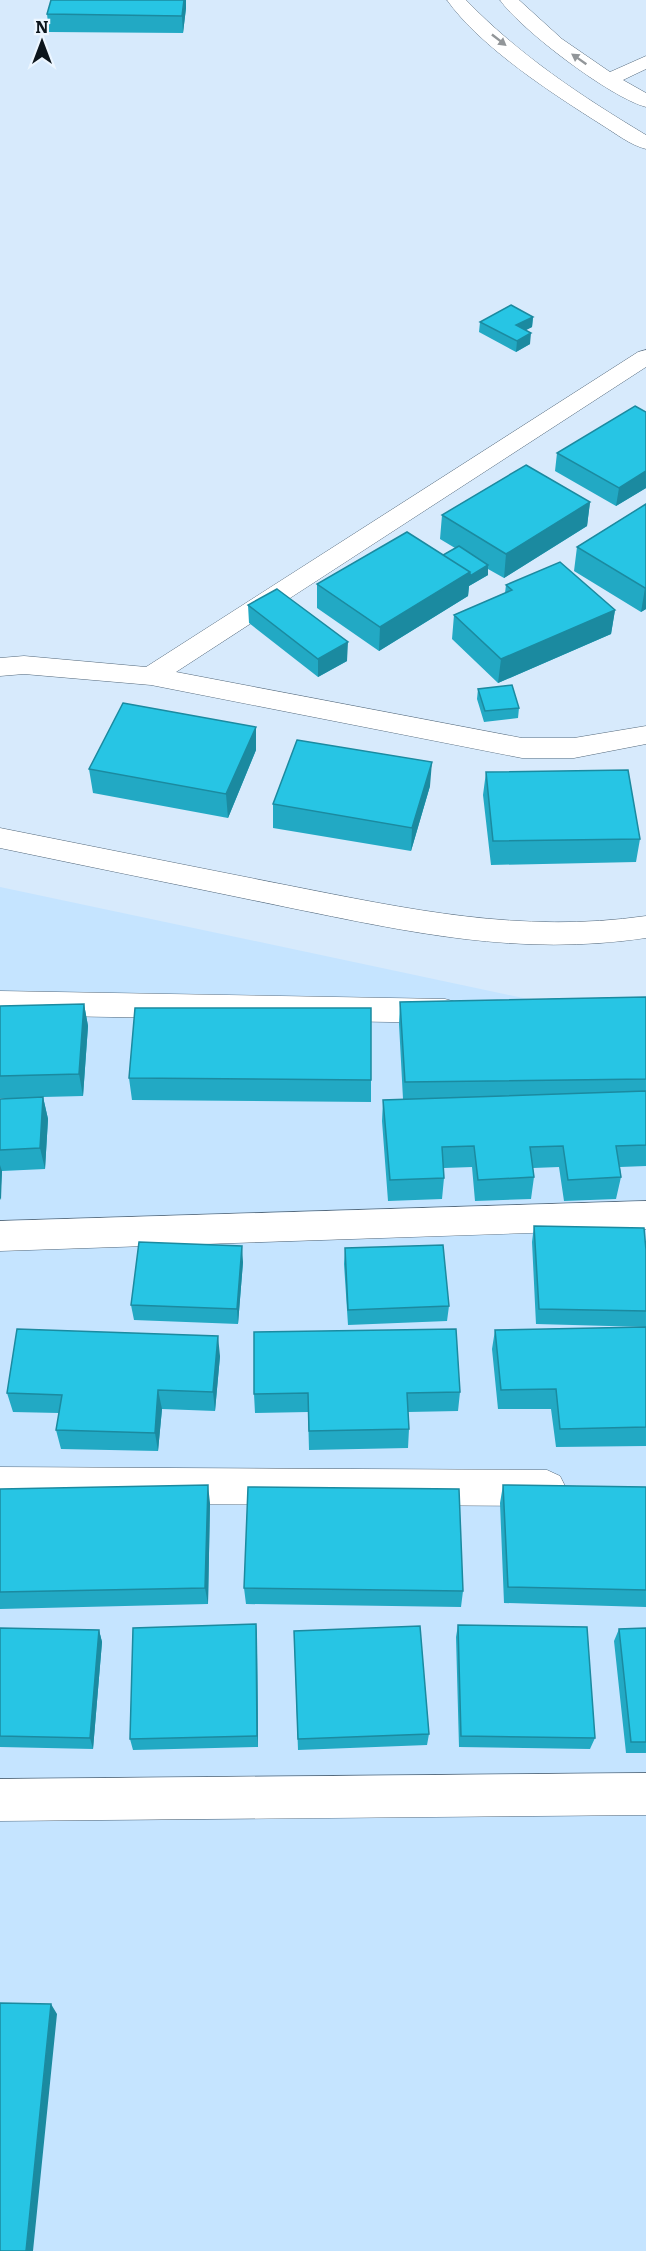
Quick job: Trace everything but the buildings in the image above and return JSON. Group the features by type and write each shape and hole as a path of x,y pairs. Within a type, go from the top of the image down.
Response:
{"street":[{"path":"456,0 477,23 531,65 618,127 646,143"},
{"path":"509,0 523,16 609,80 646,102"},
{"path":"609,80 646,62"},
{"path":"151,676 646,357"},
{"path":"0,667 24,665 151,676 522,748 574,748 646,735"},
{"path":"0,838 343,908 471,929 551,937 646,927"},
{"path":"0,1003 472,1012"},
{"path":"0,1236 646,1215"},
{"path":"0,1485 586,1489"},
{"path":"0,1800 646,1794"}],"shaded area":[{"path":"0,887 646,1024 646,2251 0,2251"}]}
